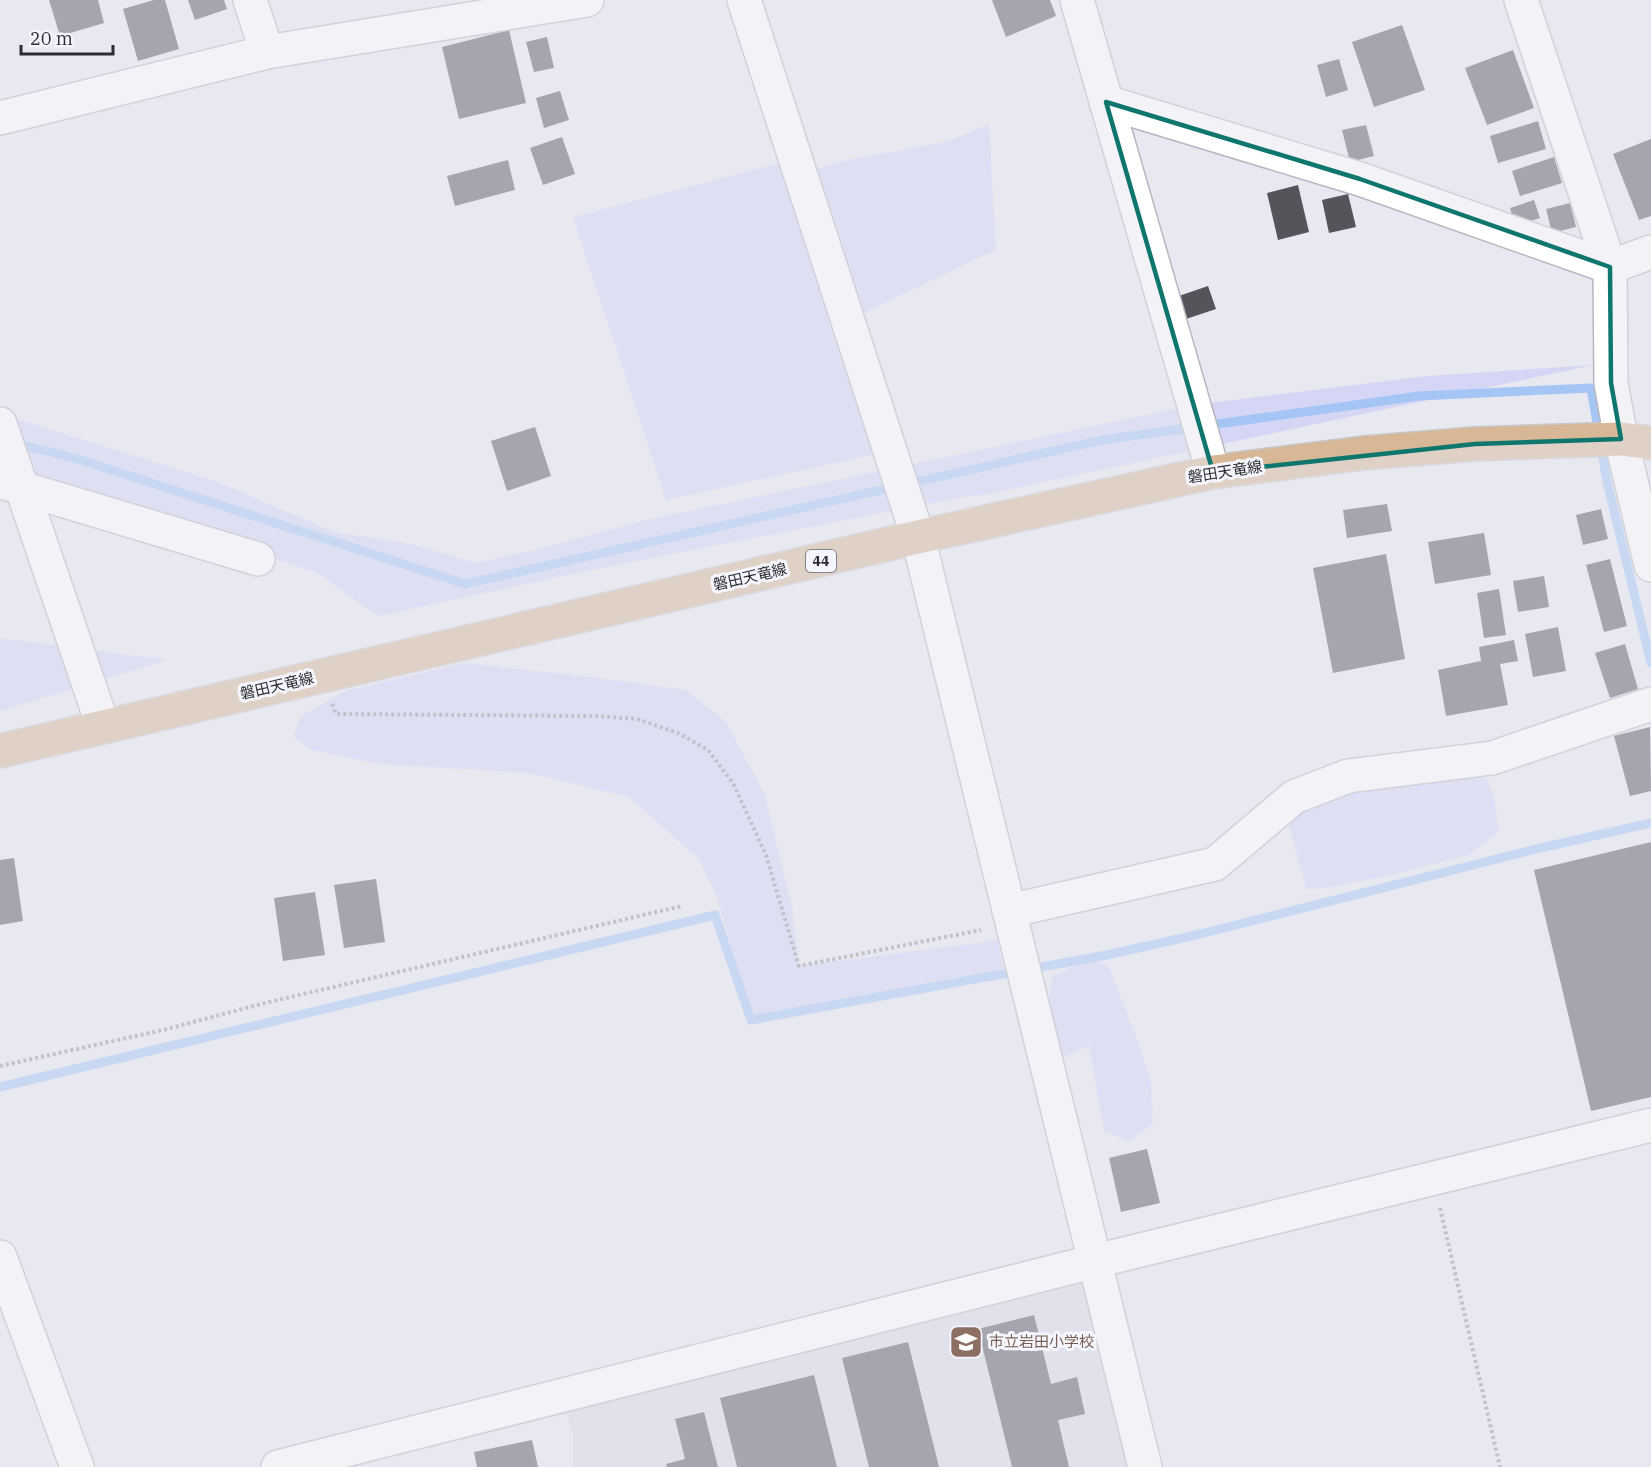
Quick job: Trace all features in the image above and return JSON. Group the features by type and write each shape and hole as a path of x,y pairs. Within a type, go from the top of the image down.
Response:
{"main road":[{"name":"磐田天竜線","path":"0,751 918,537 1214,472 1364,453 1475,444 1636,441"}],"street":[{"path":"250,0 267,52"},
{"path":"0,117 267,52 587,0"},
{"path":"744,0 918,537 1145,1467"},
{"path":"1077,0 1214,472"},
{"path":"1521,0 1610,267 1611,383 1636,441 1651,565"},
{"path":"1106,102 1360,179 1610,267 1651,252"},
{"path":"0,424 11,485 103,726"},
{"path":"11,485 258,559"},
{"path":"1010,917 1215,864 1294,797 1348,776 1492,758 1651,704"},
{"path":"278,1467 1096,1261 1651,1125"},
{"path":"0,1257 77,1467"}],"path":[{"path":"320,676 336,714 596,716 637,719 678,733 708,750 733,783 766,855 799,966 1010,917"},
{"path":"0,1066 163,1030 269,1002 682,906"},
{"path":"1432,1178 1500,1467"}],"highlighted area":[{"path":"1106,102 1360,179 1610,267 1611,383 1621,439 1475,444 1213,472"}],"shaded area":[{"path":"989,124 996,250 861,314 890,451 666,500 573,217 796,159 801,173 852,159 946,142"},
{"path":"1593,365 988,494 586,571 378,616 317,573 121,506 17,475 14,418 218,482 334,532 411,544 476,563 539,549 646,520 1194,405 1427,376"},
{"path":"0,638 167,660 0,711"},
{"path":"463,663 686,690 726,722 764,793 792,907 799,966 997,939 1005,973 751,1020 717,897 699,859 629,797 529,773 380,764 311,750 293,736 301,716 345,691"},
{"path":"1455,772 1486,779 1494,796 1499,831 1469,855 1387,876 1326,888 1306,889 1287,818 1314,789"},
{"path":"1092,957 1109,967 1140,1047 1151,1083 1153,1124 1129,1141 1104,1131 1089,1046 1063,1057 1048,1005 1052,977"},
{"name":"市立岩田小学校","path":"1088,1272 1133,1467 573,1467 573,1434 566,1411"}],"building":[{"path":"49,0 98,0 104,23 60,36"},
{"path":"154,0 165,0 179,49 138,61 123,9"},
{"path":"188,0 224,0 227,9 195,20"},
{"path":"992,0 1050,0 1056,16 1006,37"},
{"path":"1402,25 1425,90 1374,107 1352,42"},
{"path":"509,30 526,103 459,119 442,47"},
{"path":"547,37 554,68 534,72 526,42"},
{"path":"1513,50 1534,108 1487,125 1465,68"},
{"path":"1339,59 1348,90 1326,97 1317,65"},
{"path":"560,91 569,120 544,128 536,98"},
{"path":"1538,121 1546,149 1498,163 1490,136"},
{"path":"1366,125 1374,156 1350,162 1342,130"},
{"path":"562,137 575,174 543,185 530,148"},
{"path":"1651,139 1651,216 1639,220 1613,154"},
{"path":"1554,157 1562,183 1520,196 1512,171"},
{"path":"508,160 515,190 455,206 447,176"},
{"path":"1298,185 1309,232 1278,240 1267,193"},
{"path":"1348,194 1356,227 1329,233 1322,200"},
{"path":"1534,200 1540,218 1515,226 1510,208"},
{"path":"1570,203 1576,227 1552,233 1546,209"},
{"path":"1208,286 1216,309 1183,320 1176,297"},
{"path":"535,427 551,476 507,491 491,441"},
{"path":"1387,504 1392,531 1347,538 1343,510"},
{"path":"1601,509 1608,539 1583,545 1576,515"},
{"path":"1484,533 1491,575 1435,584 1428,542"},
{"path":"1386,554 1405,659 1333,673 1313,568"},
{"path":"1610,559 1627,626 1604,632 1586,565"},
{"path":"1544,576 1549,607 1518,612 1513,581"},
{"path":"1499,589 1506,635 1484,638 1477,593"},
{"path":"1558,627 1566,671 1533,677 1525,634"},
{"path":"1514,640 1518,661 1500,664 1508,705 1446,716 1438,670 1481,661 1479,647"},
{"path":"1625,644 1638,689 1610,698 1595,653"},
{"path":"1650,727 1651,791 1630,796 1614,736"},
{"path":"1651,842 1651,1097 1591,1111 1534,870"},
{"path":"14,858 23,921 0,925 0,860"},
{"path":"376,879 385,942 344,948 334,885"},
{"path":"315,892 325,955 283,961 274,898"},
{"path":"1147,1149 1160,1203 1121,1212 1109,1158"},
{"path":"1034,1315 1051,1384 1077,1377 1085,1414 1058,1420 1069,1467 1012,1467 978,1329"},
{"path":"908,1342 939,1467 869,1467 842,1358"},
{"path":"814,1375 837,1467 737,1467 720,1398"},
{"path":"704,1412 718,1467 667,1467 666,1464 685,1459 675,1419"},
{"path":"532,1440 538,1467 477,1467 474,1452"}],"waterway":[{"path":"14,443 74,458 465,584 1102,440 1419,396 1591,388 1607,482 1651,663"},
{"path":"0,1087 715,915 751,1020 1107,955 1200,934 1536,849 1651,823"}],"place":[{"name":"市立岩田小学校","path":"966,1342"}]}
